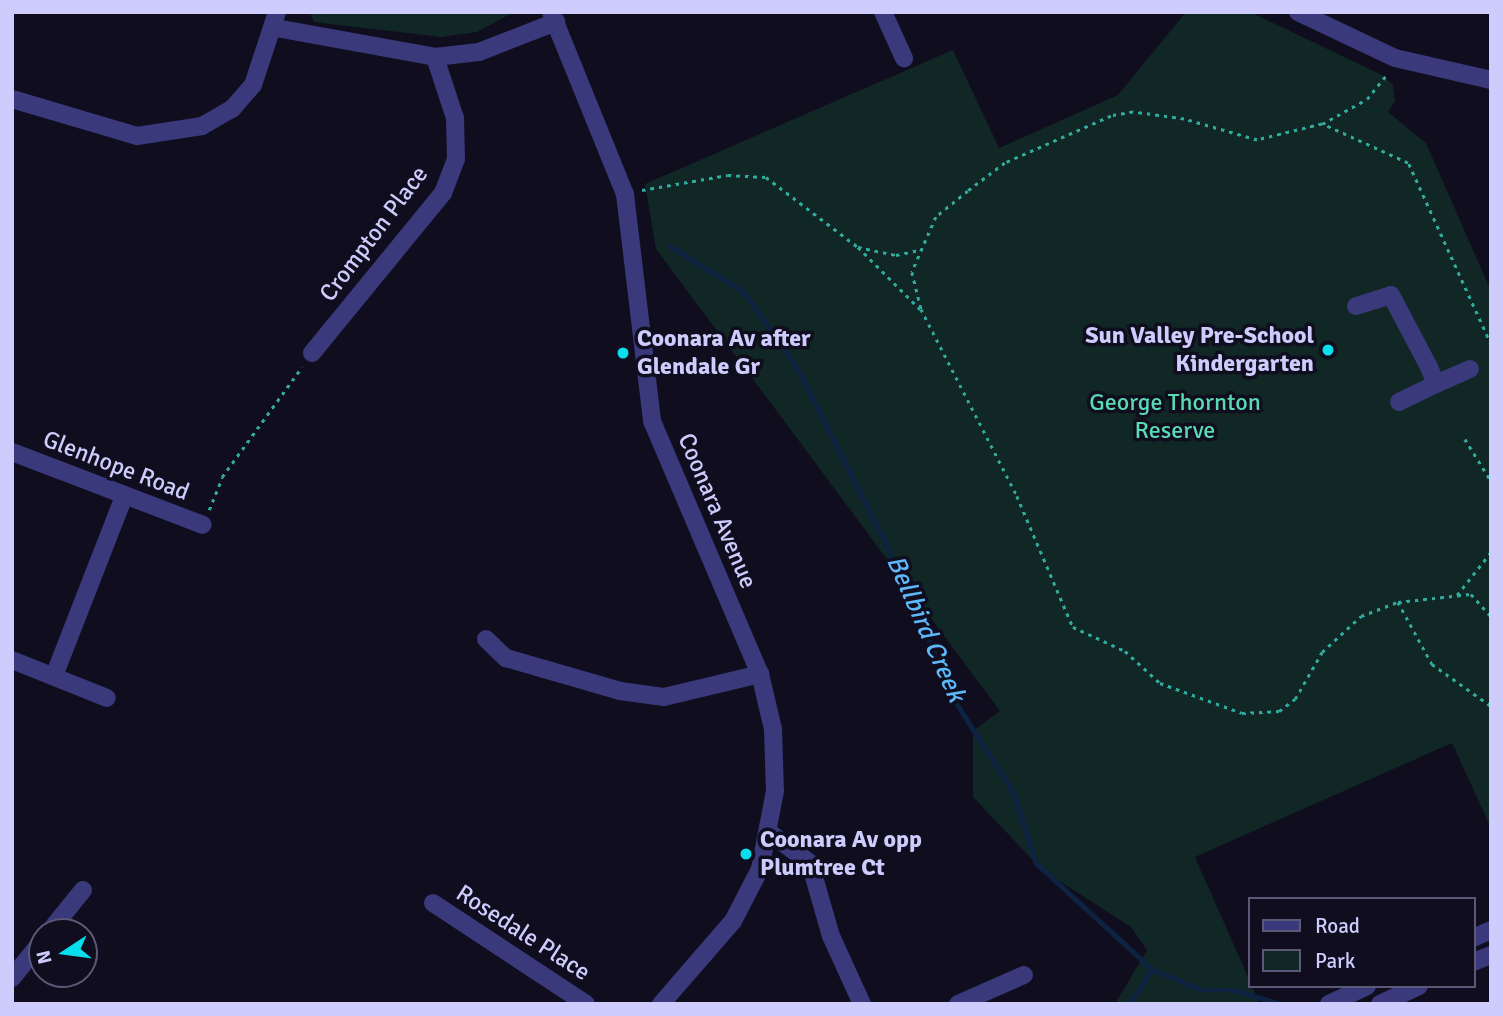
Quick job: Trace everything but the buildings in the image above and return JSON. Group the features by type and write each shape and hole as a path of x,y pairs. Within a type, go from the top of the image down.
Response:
{"street":[{"path":"883,12 904,58"},
{"path":"1298,12 1395,58 1448,75 1491,80"},
{"path":"12,99 136,136 202,126 232,109 253,85 276,20 435,57 479,52 553,17"},
{"name":"Coonara Avenue","path":"553,17 625,194 652,421 760,674 776,760 770,833 733,921 661,1004"},
{"name":"Crompton Place","path":"312,353 443,192 456,159 455,118 435,57"},
{"path":"1356,306 1381,294 1400,303 1436,384"},
{"path":"1399,402 1470,369"},
{"name":"Glenhope Road","path":"12,453 203,525"},
{"path":"54,676 124,496"},
{"path":"486,639 506,658 664,697 760,674"},
{"path":"12,660 107,698"},
{"path":"770,833 791,844 814,870 831,936 862,1004"},
{"path":"60,918 83,890"},
{"name":"Rosedale Place","path":"433,903 586,1004"},
{"path":"1475,937 1491,930"},
{"path":"12,978 28,958"},
{"path":"958,1004 1024,975"},
{"path":"1329,1004 1363,988"},
{"path":"1380,1004 1415,988"}],"path":[{"path":"1395,58 1367,99 1322,124 1257,140 1184,119 1133,112 1111,116 1005,163 936,217 912,272 920,309 1017,496 1073,627 1125,651 1160,683 1242,713 1279,710 1294,699 1322,652 1361,616 1398,602 1457,595 1479,598 1491,616"},
{"path":"1322,124 1408,163 1491,345"},
{"path":"625,194 728,174 766,177 858,247 920,309"},
{"path":"858,247 896,255 920,250"},
{"path":"203,525 222,477 312,353"},
{"path":"1465,439 1491,481"},
{"path":"1457,595 1491,552"},
{"path":"1398,602 1432,664 1491,705"}],"green space":[{"path":"310,12 514,12 477,32 441,37 314,22"},
{"name":"George Thornton Reserve","path":"1186,12 1250,12 1382,75 1393,85 1395,101 1388,112 1426,143 1491,291 1491,828 1452,743 1195,857 1248,977 1248,988 1253,988 1260,1004 1115,1004 1147,950 1131,927 1042,870 973,797 973,731 1000,711 656,249 645,184 953,50 999,148 1118,95"}],"waterway":[{"name":"Bellbird Creek","path":"670,246 744,292 800,373 887,545 957,704 1014,793 1036,863 1152,969 1202,990 1234,990 1281,1004"},
{"path":"1129,1004 1152,969"}],"place":[{"name":"Sun Valley Pre-School Kindergarten","path":"1328,350"},
{"name":"Coonara Av after Glendale Gr","path":"623,353"},
{"name":"Coonara Av opp Plumtree Ct","path":"746,854"}]}
